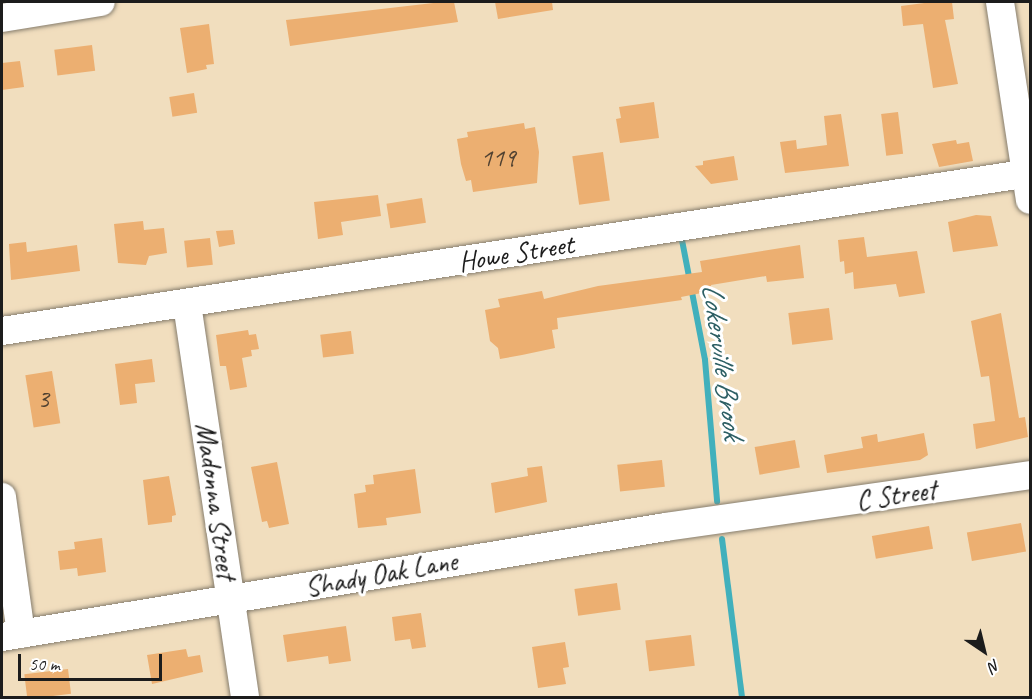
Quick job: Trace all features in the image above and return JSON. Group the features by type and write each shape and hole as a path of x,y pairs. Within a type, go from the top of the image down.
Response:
{"street":[{"path":"2,18 101,2"},
{"path":"1000,2 1029,182"},
{"name":"Howe Street","path":"2,331 1029,182"},
{"name":"Madonna Street","path":"187,304 245,698"},
{"name":"C Street","path":"762,515 1030,475"},
{"path":"2,497 11,635"},
{"name":"Shady Oak Lane","path":"11,635 666,527 762,515"}],"building":[{"path":"454,2 458,22 290,46 286,20"},
{"path":"495,2 552,2 553,10 498,19"},
{"path":"952,2 954,19 945,20 958,84 933,88 923,24 903,26 901,6"},
{"path":"209,24 214,64 206,65 207,69 187,73 180,28"},
{"path":"92,45 95,71 57,75 54,50"},
{"path":"20,61 24,87 2,90 2,63"},
{"path":"194,93 197,113 172,117 169,97"},
{"path":"654,102 659,138 620,143 616,119 621,118 619,107"},
{"path":"898,112 903,154 886,156 881,114"},
{"path":"841,114 849,166 785,173 780,142 796,140 797,149 827,145 824,116"},
{"path":"524,123 525,129 535,127 539,152 537,183 473,192 471,180 466,181 457,139 468,137 467,132"},
{"path":"956,140 957,144 969,142 973,161 939,167 932,144"},
{"path":"603,152 610,201 579,205 572,156"},
{"path":"734,156 738,180 711,184 695,166 703,165 703,161"},
{"path":"378,195 381,216 341,222 343,235 318,239 314,202"},
{"path":"422,198 426,223 390,228 386,204"},
{"path":"976,215 991,216 998,246 953,252 948,222"},
{"path":"143,221 144,230 164,228 167,253 149,256 146,265 118,263 114,224"},
{"path":"233,230 235,244 219,247 216,231"},
{"path":"864,237 867,257 917,251 925,293 899,297 896,284 854,289 853,272 845,274 844,261 840,262 838,240"},
{"path":"210,238 213,265 187,268 184,241"},
{"path":"26,242 27,252 77,245 80,271 11,280 9,244"},
{"path":"800,245 804,278 767,282 766,276 711,285 712,291 681,297 682,300 557,318 558,329 552,330 555,348 522,355 500,359 498,348 490,341 485,310 500,307 498,299 542,291 544,299 598,286 702,272 700,261"},
{"path":"829,308 833,340 792,345 788,313"},
{"path":"1001,313 1019,418 1025,417 1028,437 976,449 973,424 995,421 989,376 981,377 971,321"},
{"path":"248,330 249,335 256,334 259,349 251,350 252,356 242,358 247,387 230,390 226,366 220,366 216,335"},
{"path":"351,331 354,354 323,358 320,335"},
{"path":"152,359 155,382 135,384 137,403 120,405 115,364"},
{"path":"52,371 60,423 34,428 25,375"},
{"path":"924,433 928,455 920,460 827,473 824,455 863,448 861,437 877,434 878,442"},
{"path":"795,440 800,468 759,475 755,447"},
{"path":"662,460 665,487 620,492 617,465"},
{"path":"277,462 289,524 269,528 267,521 262,522 251,467"},
{"path":"542,466 547,502 495,513 491,483 528,476 527,468"},
{"path":"415,469 421,513 386,518 387,525 358,528 354,494 366,492 365,485 374,484 373,475"},
{"path":"169,476 176,515 172,516 172,522 148,525 143,480"},
{"path":"1021,523 1026,552 972,561 967,533"},
{"path":"929,526 933,549 876,559 872,536"},
{"path":"102,538 106,572 78,576 77,568 60,570 58,551 75,549 74,542"},
{"path":"617,583 621,610 578,616 574,589"},
{"path":"421,613 426,647 412,649 410,639 395,641 392,617"},
{"path":"346,626 351,661 329,664 328,656 287,662 283,635"},
{"path":"691,635 695,666 649,671 645,641"},
{"path":"565,642 569,667 563,668 566,684 538,688 532,647"},
{"path":"186,649 188,657 200,655 203,672 152,684 147,655"},
{"path":"68,669 71,694 27,698 24,674"}],"waterway":[{"name":"Lokerville Brook","path":"681,235 705,360 717,501"},
{"name":"Lokerville Brook","path":"722,539 742,698"}]}
